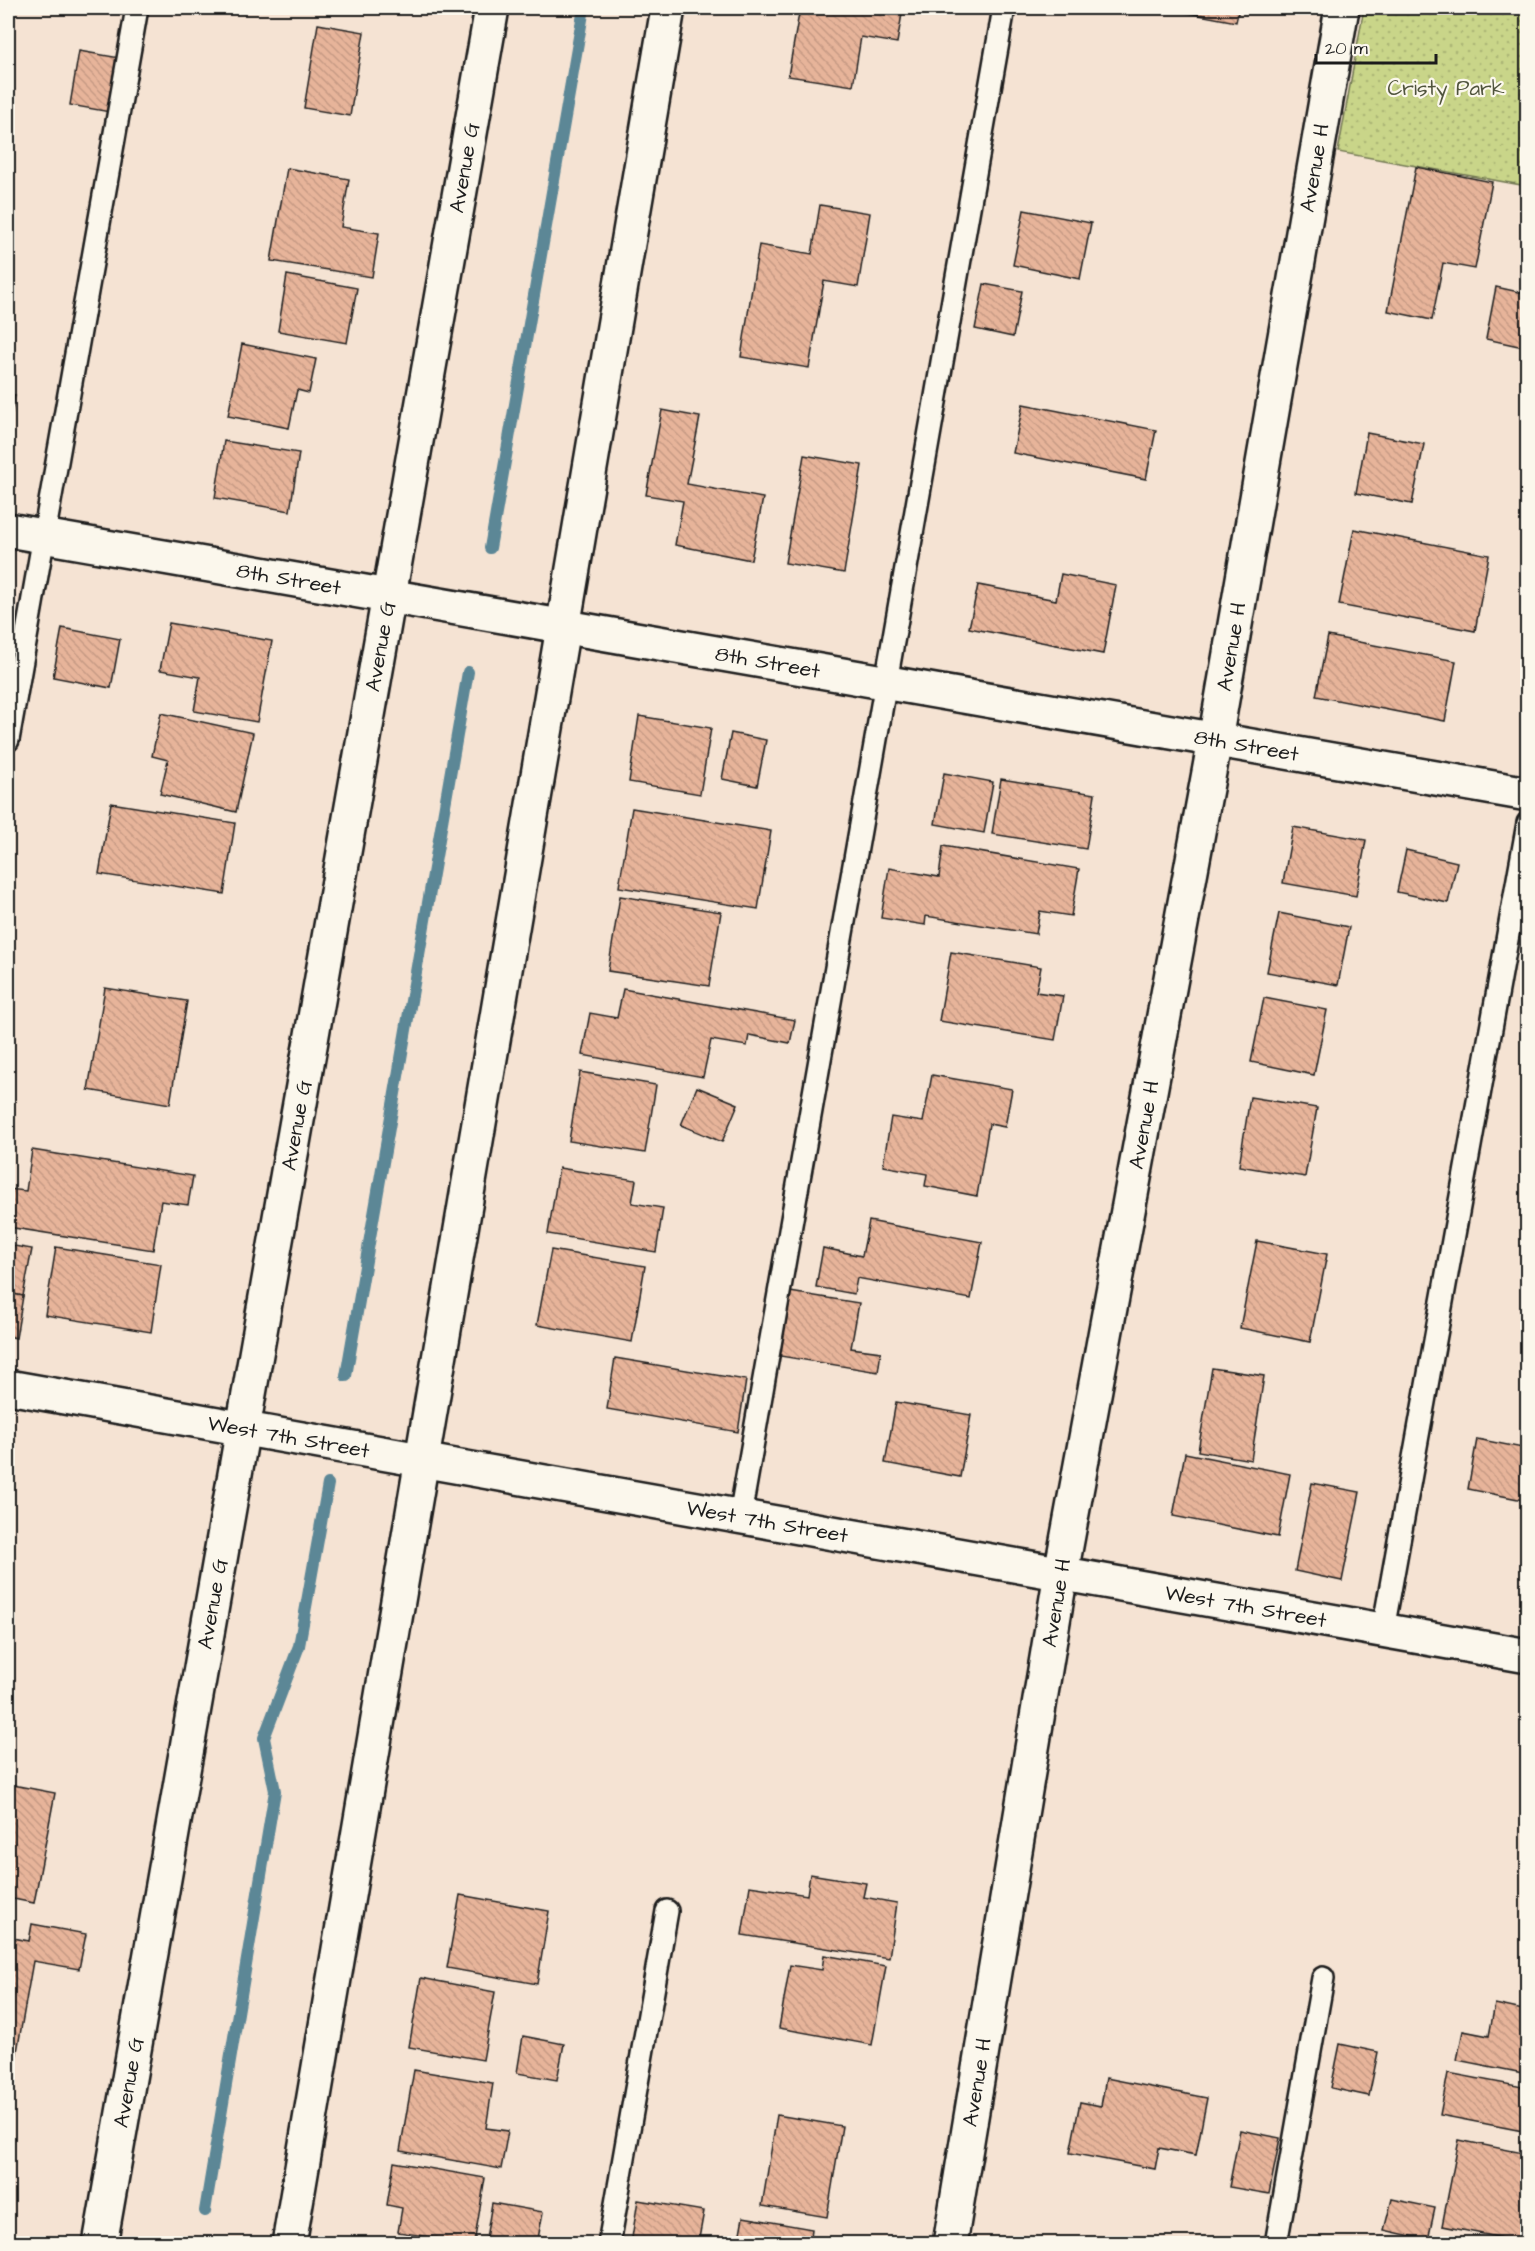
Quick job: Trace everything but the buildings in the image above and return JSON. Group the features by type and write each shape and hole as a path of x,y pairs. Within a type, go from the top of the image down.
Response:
{"street":[{"name":"Avenue G","path":"100,2244 492,8"},
{"path":"289,2244 668,8"},
{"name":"Avenue H","path":"950,2244 1061,1574 1215,740 1342,8"},
{"name":"8th Street","path":"8,530 564,629 1527,794"},
{"name":"West 7th Street","path":"8,1387 1527,1656"}],"lane":[{"path":"8,740 137,8"},
{"path":"740,1516 1004,8"},
{"path":"1383,1630 1527,823"},
{"path":"609,2244 667,1911"},
{"path":"1276,2244 1323,1978"}],"green space":[{"name":"Cristy Park","path":"1364,8 1527,8 1527,186 1338,152"}],"waterway":[{"path":"490,548 584,8"},
{"path":"346,1376 468,672"},
{"path":"205,2211 275,1791 264,1738 299,1646 328,1484"}]}
